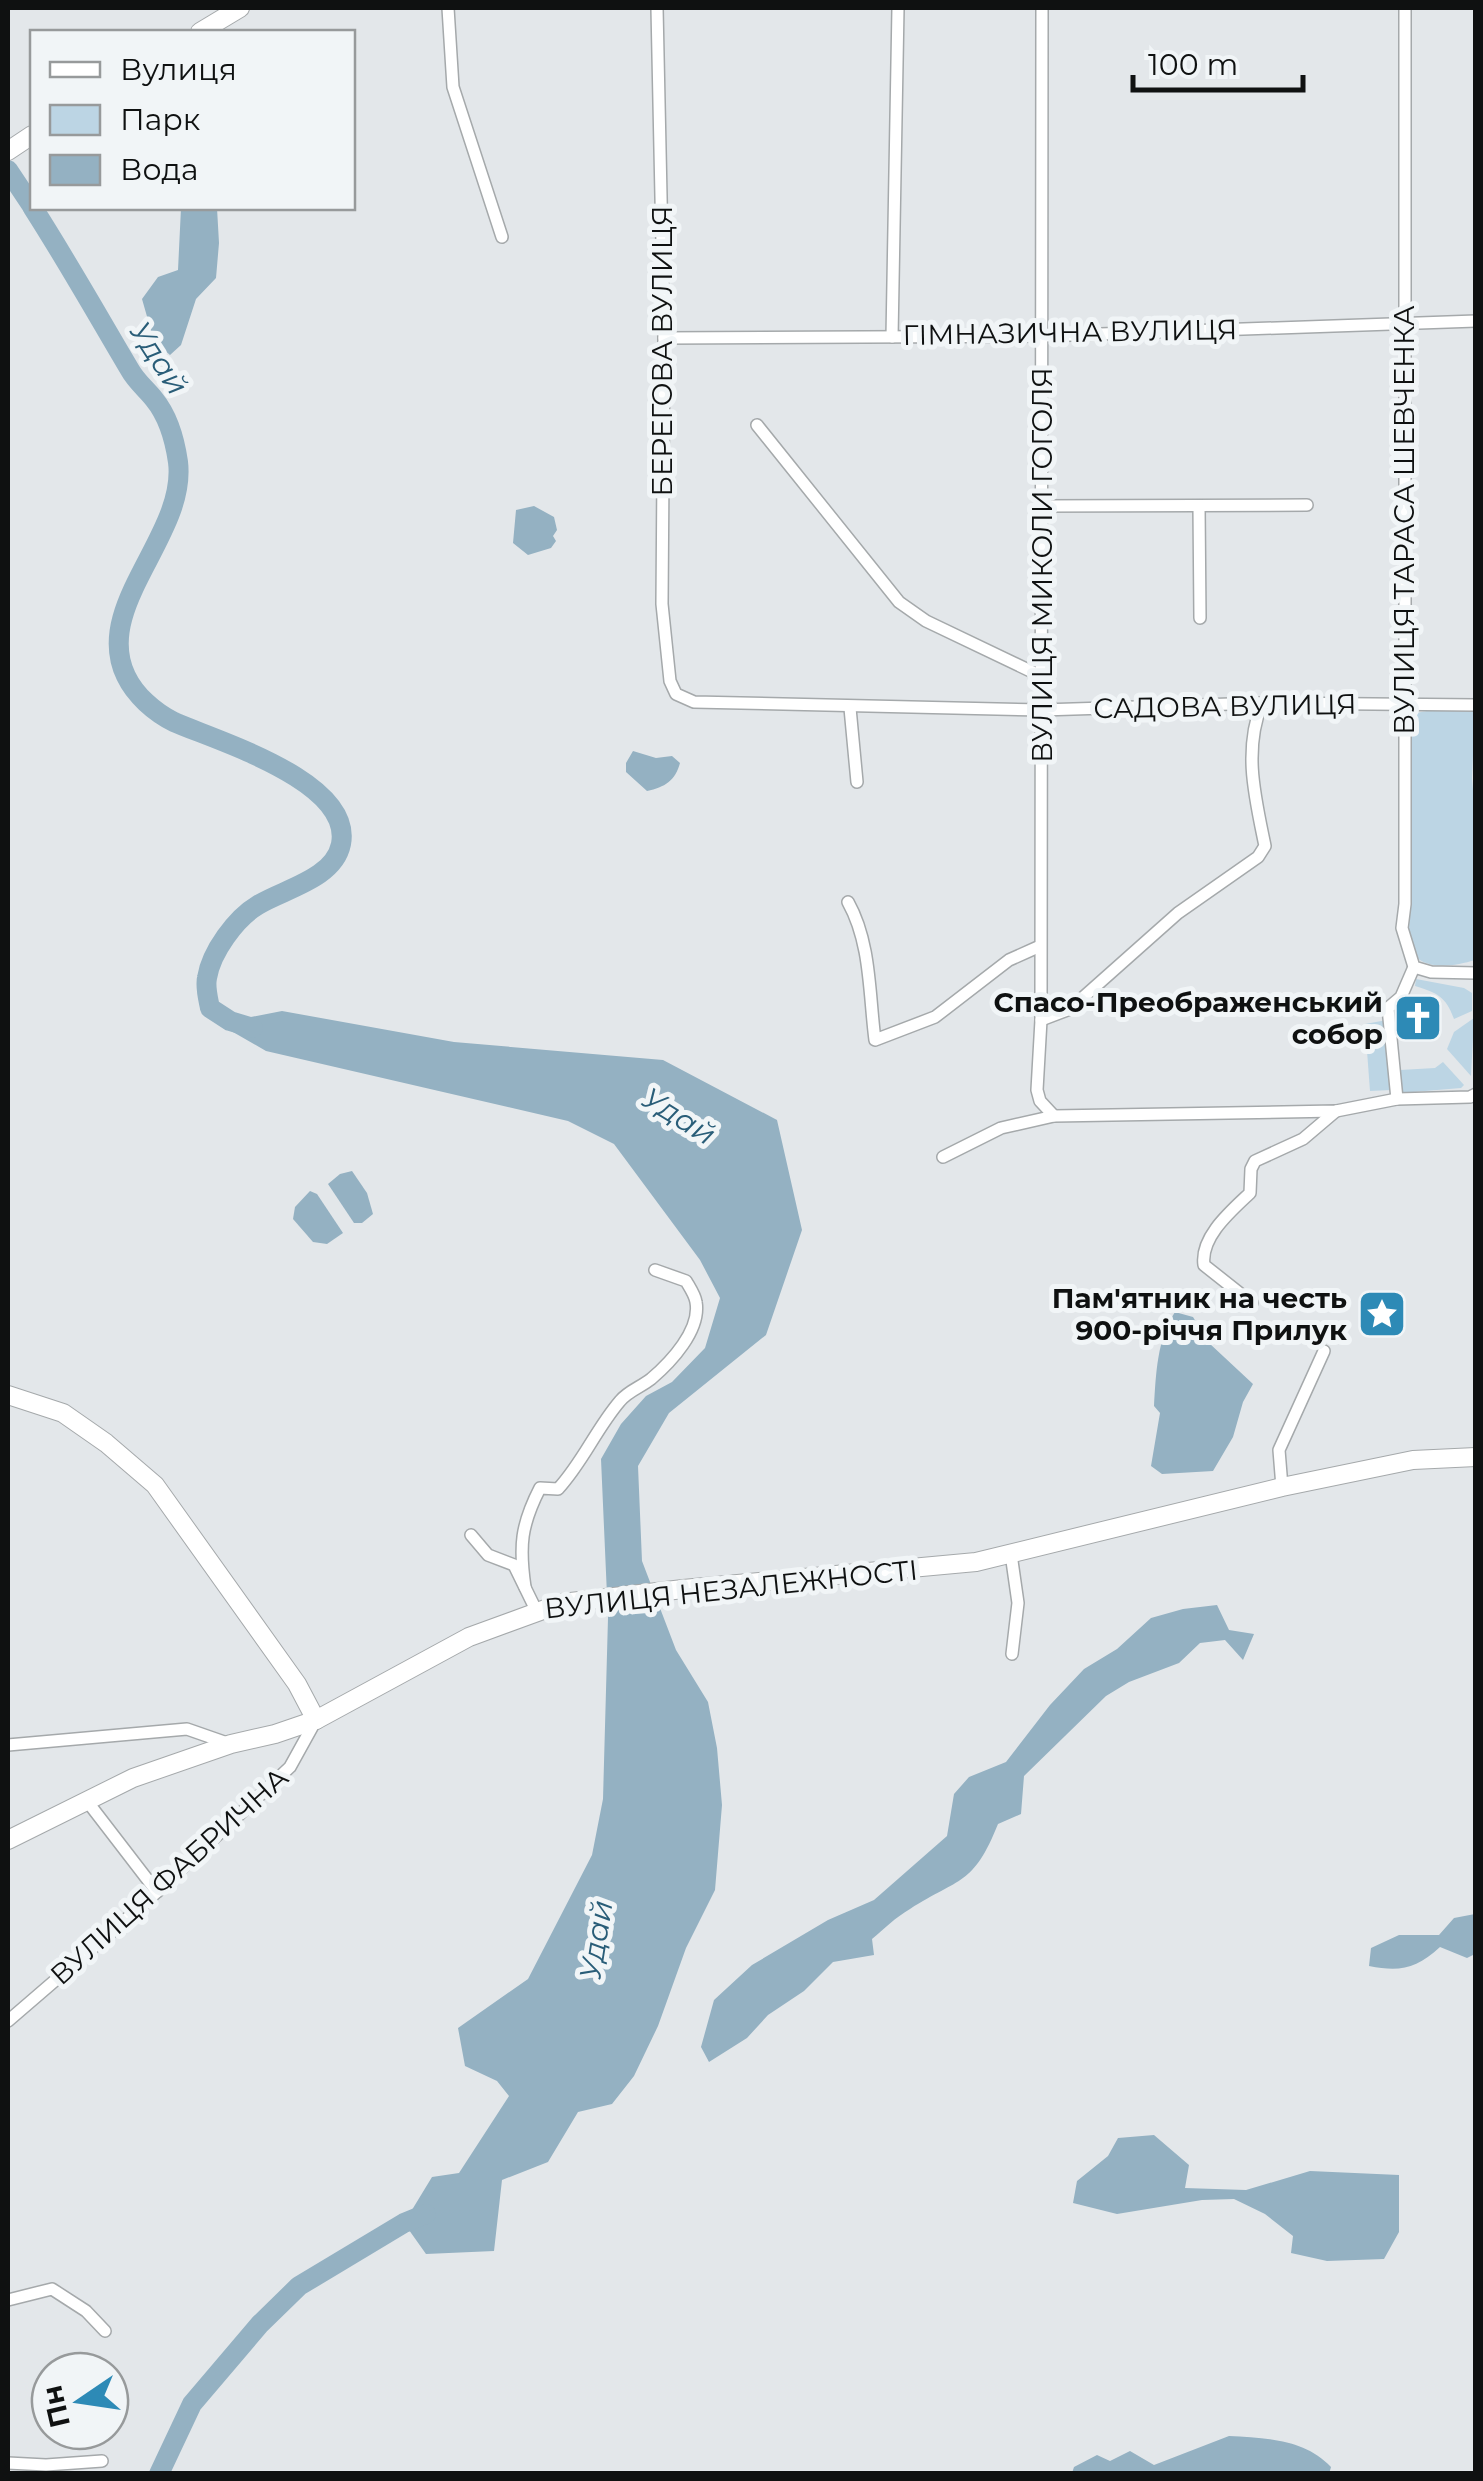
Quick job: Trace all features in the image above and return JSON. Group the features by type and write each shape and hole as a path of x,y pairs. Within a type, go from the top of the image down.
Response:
{"main road":[{"path":"203,30 240,8"},
{"path":"8,1395 63,1413 155,1484 297,1684 316,1720"},
{"name":"ВУЛИЦЯ НЕЗАЛЕЖНОСТІ","path":"8,1840 133,1778 316,1720 469,1637 562,1603 683,1588 976,1562 1282,1487 1412,1460 1476,1457"}],"street":[{"path":"448,8 453,88 502,236"},
{"name":"БЕРЕГОВА ВУЛИЦЯ","path":"657,8 664,338 662,604 670,681 676,694"},
{"path":"892,337 898,8"},
{"name":"ВУЛИЦЯ МИКОЛИ ГОГОЛЯ","path":"1042,8 1038,948 1041,1020 1037,1090 1040,1101 1054,1116"},
{"name":"ВУЛИЦЯ ТАРАСА ШЕВЧЕНКА","path":"1405,8 1402,928 1414,968"},
{"name":"ГІМНАЗИЧНА ВУЛИЦЯ","path":"664,338 1043,336 1476,321"},
{"path":"756,425 899,602 926,621 1041,676"},
{"path":"1042,506 1307,505"},
{"path":"1199,506 1200,618"},
{"name":"САДОВА ВУЛИЦЯ","path":"676,694 694,702 850,708 1042,710 1262,703 1476,705"},
{"path":"1041,1020 1070,1009 1178,914 1258,857 1265,846 1251,772 1255,722 1262,703"},
{"path":"850,708 857,782"},
{"path":"848,902 858,918 866,954 874,1040 934,1017 1009,960 1038,948"},
{"path":"1397,1099 1388,1008 1401,998 1414,968 1476,973"},
{"path":"943,1157 1001,1128 1054,1116 1336,1111 1397,1099 1470,1098 1476,1094"},
{"path":"1252,1304 1204,1265 1204,1253 1221,1221 1250,1193 1255,1160 1303,1140 1336,1111"},
{"path":"525,1587 519,1548 528,1510 540,1488 558,1489 576,1470 594,1432 624,1395 650,1379 675,1354 696,1321 696,1299 686,1282 654,1270"},
{"path":"1282,1487 1279,1450 1324,1351"},
{"path":"471,1535 488,1555 514,1565 536,1610"},
{"path":"1011,1554 1018,1604 1012,1654"},
{"name":"ВУЛИЦЯ ФАБРИЧНА","path":"8,2021 157,1892 290,1767 316,1720"},
{"path":"8,1745 187,1729 231,1744"},
{"path":"87,1801 157,1892"},
{"path":"8,2300 52,2289 86,2311 105,2332"},
{"path":"8,2464 46,2466 102,2461"}],"green space":[{"path":"1432,710 1475,712 1472,778 1476,956 1475,960 1447,966 1420,960 1409,946 1411,714"},
{"path":"1416,979 1464,988 1472,993 1472,1011 1454,1019 1440,997 1415,986"},
{"path":"1474,1018 1471,1076 1447,1049 1454,1032"},
{"path":"1387,1020 1391,1090 1370,1091 1365,1024"},
{"path":"1443,1062 1464,1085 1461,1088 1401,1093 1400,1070 1435,1068"}],"water":[{"path":"181,210 217,210 216,278 196,299 181,345 170,355 154,341 142,299 158,277 178,270"},
{"path":"534,506 554,517 556,541 551,548 528,555 513,543 516,510"},
{"path":"633,751 656,758 672,756 680,763 668,782 647,791 626,772"},
{"path":"282,1011 454,1042 663,1060 777,1120 802,1230 766,1335 669,1413 638,1466 642,1561 676,1650 708,1702 717,1748 722,1805 715,1890 686,1948 658,2026 634,2076 612,2104 578,2112 548,2162 502,2180 494,2251 426,2254 404,2223 432,2177 459,2173 509,2096 497,2081 465,2066 458,2028 528,1979 592,1855 603,1799 608,1618 601,1459 621,1424 646,1396 672,1382 705,1348 720,1298 700,1260 614,1144 568,1121 266,1051 226,1028 230,1021"},
{"path":"352,1171 367,1193 373,1214 362,1223 354,1223 328,1184 340,1174"},
{"path":"310,1191 317,1194 343,1233 327,1244 313,1242 293,1219 295,1207"},
{"path":"1175,1312 1193,1317 1209,1343 1253,1384 1243,1402 1233,1437 1213,1471 1162,1474 1151,1466 1160,1413 1154,1406 1158,1357"},
{"path":"1217,1605 1229,1630 1254,1634 1243,1660 1225,1640 1200,1643 1179,1663 1129,1682 1106,1696 1024,1776 1021,1814 998,1824 972,1870 905,1912 872,1939 874,1955 833,1962 804,1991 768,2015 747,2038 709,2062 701,2047 714,2000 752,1965 828,1920 874,1900 947,1836 954,1794 969,1777 1006,1762 1084,1669 1117,1649 1151,1618"},
{"path":"1475,1914 1475,1954 1467,1958 1440,1947 1407,1967 1369,1966 1371,1948 1399,1935 1439,1935 1454,1918"},
{"path":"1154,2135 1189,2165 1185,2188 1246,2190 1310,2171 1399,2175 1399,2232 1384,2259 1327,2261 1291,2253 1293,2236 1265,2214 1234,2199 1202,2200 1117,2214 1073,2203 1077,2181 1108,2156 1118,2138"},
{"path":"1229,2436 1297,2445 1331,2467 1329,2474 1072,2473 1074,2467 1097,2455 1110,2461 1130,2451 1154,2465"}],"waterway":[{"name":"Удай","path":"8,170 30,203"},
{"name":"Удай","path":"34,210 132,374 163,413 177,454 177,489 169,516 121,623 119,650 126,676 140,696 167,718 249,752 305,783 326,801 339,821 341,844 329,866 241,918 209,968 206,981 210,1008 230,1021 253,1028"},
{"name":"Удай","path":"159,2474 192,2404 260,2324 299,2286 404,2223 426,2214"}],"place":[{"name":"Спасо-Преображенський собор","path":"1418,1018"},
{"name":"Пам'ятник на честь 900-річчя Прилук","path":"1382,1314"}]}
